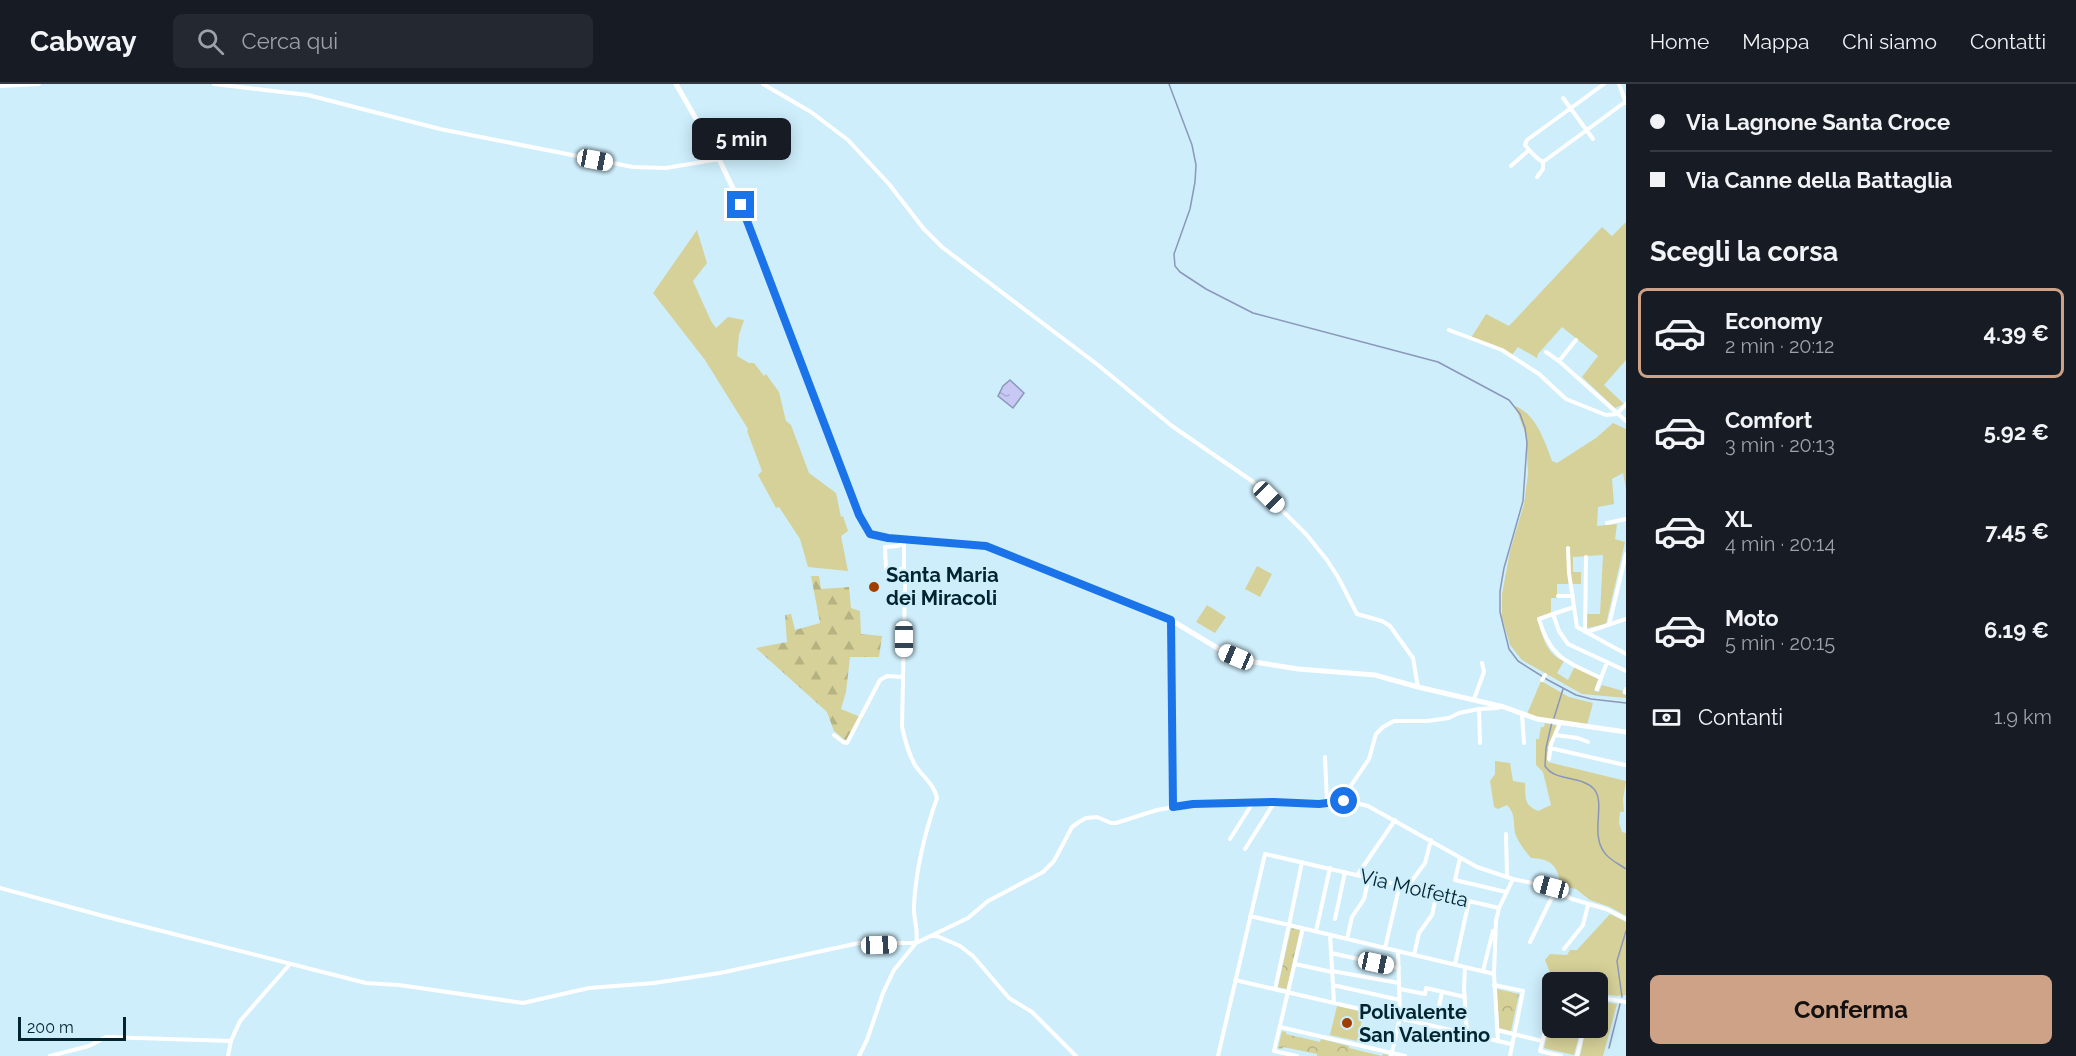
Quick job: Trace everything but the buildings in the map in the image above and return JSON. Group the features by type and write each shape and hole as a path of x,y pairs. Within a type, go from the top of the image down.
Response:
{"street":[{"path":"0,86 39,84"},
{"path":"214,84 308,95 440,129 633,167 666,168 719,159"},
{"path":"676,84 719,159 752,228 859,515 870,534 904,541 986,546 1171,620 1224,652 1248,661 1282,667 1375,675 1504,707 1522,715 1626,732"},
{"path":"763,84 811,112 848,140 889,184 922,228 942,247 1098,365 1172,426 1252,481 1306,534 1327,560 1357,614 1386,622 1395,632 1413,658 1418,687"},
{"path":"1544,162 1536,159 1525,145 1527,140 1604,84"},
{"path":"1537,177 1543,169 1544,162 1626,103 1619,84"},
{"path":"1563,98 1593,139"},
{"path":"1511,166 1529,150"},
{"path":"1449,330 1502,350 1539,374 1566,399 1606,414 1617,414 1626,404"},
{"path":"1559,361 1576,340"},
{"path":"1546,352 1626,421"},
{"path":"1607,523 1626,519"},
{"path":"904,541 904,578"},
{"path":"904,541 898,546 885,546 886,569 904,568"},
{"path":"1568,548 1576,625 1626,654"},
{"path":"1610,626 1626,554"},
{"path":"1583,631 1586,557"},
{"path":"859,1056 894,970 916,943 914,904 918,876 926,831 937,798 933,788 916,766 905,741 902,714 905,584"},
{"path":"1558,597 1573,596"},
{"path":"1574,607 1539,619 1544,637 1557,654 1601,678"},
{"path":"1553,614 1559,631 1568,644 1626,671"},
{"path":"1583,631 1610,626 1626,619"},
{"path":"1171,620 1173,807"},
{"path":"1597,689 1607,662"},
{"path":"1474,699 1484,672 1482,663"},
{"path":"1542,680 1545,675"},
{"path":"834,735 847,743 880,680 887,676 903,677"},
{"path":"1344,801 1350,787 1358,779 1369,759 1377,734 1383,727 1394,721 1427,721 1449,718 1459,713 1479,709 1504,707"},
{"path":"1479,709 1480,743"},
{"path":"1522,715 1524,743"},
{"path":"1549,759 1550,748 1560,723"},
{"path":"1555,735 1578,738 1588,742"},
{"path":"1550,748 1625,765"},
{"path":"1325,757 1327,803"},
{"path":"0,888 366,983 399,985 523,1004 589,988 654,983 720,973 859,943 916,943 968,918 988,901 1043,872 1053,861 1072,827 1086,818 1097,817 1116,823 1148,812 1193,804 1274,802 1319,804 1344,801 1368,806 1477,867 1513,879 1556,889 1572,899 1606,909 1626,920"},
{"path":"1245,849 1274,802"},
{"path":"1230,839 1252,803"},
{"path":"1358,874 1395,820"},
{"path":"1506,834 1507,877"},
{"path":"1408,886 1425,862 1431,840"},
{"name":"Via Molfetta","path":"1250,916 1264,856 1267,854 1499,908"},
{"path":"1461,858 1455,880 1506,892"},
{"path":"1275,989 1302,862"},
{"path":"1316,931 1330,868"},
{"path":"1335,919 1345,872"},
{"path":"1347,939 1352,917 1364,899 1369,877"},
{"path":"1483,971 1499,908 1513,879"},
{"path":"1385,948 1400,884"},
{"path":"1530,942 1556,889"},
{"path":"1414,955 1419,933 1432,915 1437,893"},
{"path":"1455,964 1469,901"},
{"path":"1564,949 1583,925 1587,905"},
{"path":"1218,1056 1250,916 1494,974"},
{"path":"1496,919 1494,985 1498,1041"},
{"path":"1297,1056 1274,1051 1303,928"},
{"path":"1330,935 1334,1002"},
{"path":"932,936 960,946 974,956 1009,998 1032,1012 1076,1056"},
{"path":"1391,1054 1400,1017 1398,951"},
{"path":"1331,953 1399,968"},
{"path":"228,1056 231,1041 240,1021 290,964"},
{"path":"1295,964 1399,986 1425,994 1426,988 1465,997"},
{"path":"1465,967 1467,1034"},
{"path":"1235,980 1511,1044"},
{"path":"1333,985 1400,1000"},
{"path":"1494,985 1523,991 1510,1056"},
{"path":"1443,992 1438,1011 1466,1017"},
{"path":"1608,999 1626,1001"},
{"path":"1280,1027 1405,1056"},
{"path":"1497,1030 1542,1041"},
{"path":"50,1056 89,1046 106,1037 231,1041"},
{"path":"1543,1038 1540,1051 1561,1056"},
{"path":"1577,1056 1582,1038"}],"green space":[{"path":"1626,222 1626,360 1604,385 1624,404 1615,408 1582,377 1598,356 1562,327 1537,358 1518,347 1512,355 1494,345 1471,338 1486,314 1509,326 1602,227 1612,236"},
{"path":"697,230 707,263 693,281 716,328 728,317 744,320 739,335 737,356 749,363 754,363 764,376 766,374 779,392 786,421 791,425 809,473 836,493 841,517 843,516 848,531 841,536 848,571 808,567 800,539 779,507 776,508 758,475 762,471 748,429 705,360 653,293"},
{"path":"1515,406 1529,415 1543,437 1552,461 1557,463 1596,438 1613,423 1626,429 1626,489 1623,473 1612,479 1614,504 1598,507 1597,526 1617,524 1615,539 1625,542 1606,624 1587,628 1587,614 1600,614 1603,555 1573,557 1573,572 1581,572 1581,584 1557,584 1557,598 1551,598 1551,614 1539,619 1543,638 1549,649 1564,661 1557,673 1568,680 1575,666 1598,679 1594,691 1599,692 1602,685 1623,691 1622,694 1626,695 1626,698 1582,694 1522,660 1510,645 1502,617 1502,594 1510,551 1524,504 1528,474 1526,435"},
{"path":"1257,566 1272,574 1260,597 1245,589"},
{"path":"811,576 819,576 821,589 849,587 851,608 860,611 861,634 882,636 879,657 850,657 846,692 841,709 863,718 849,740 845,740 834,731 827,712 756,648 787,642 785,615 791,614 795,630 820,623"},
{"path":"1207,605 1226,617 1215,633 1196,622"},
{"path":"1541,681 1569,697 1593,703 1587,725 1547,720 1527,714"},
{"path":"1545,723 1558,726 1547,753 1548,762 1626,781 1623,799 1624,812 1620,812 1619,823 1622,832 1626,833 1626,916 1590,900 1576,889 1561,886 1558,873 1553,865 1544,860 1531,858 1518,840 1510,808 1507,805 1498,809 1494,807 1490,781 1495,774 1495,761 1510,763 1513,781 1525,783 1526,800 1530,806 1538,811 1551,805 1543,772 1536,765 1536,739 1539,739 1541,727 1544,727"},
{"path":"1610,914 1626,922 1626,995 1608,995 1608,972 1550,972 1545,960 1550,954 1567,955 1570,950 1577,950"},
{"path":"1291,928 1300,930 1287,989 1278,987"},
{"path":"1497,989 1519,994 1511,1031 1499,1028"},
{"path":"1608,1003 1617,1004 1608,1037"},
{"name":"Polivalente San Valentino","path":"1337,1006 1364,1012 1357,1041 1330,1035"},
{"path":"1282,1031 1286,1034 1320,1042 1321,1039 1382,1056 1317,1056 1317,1054 1283,1047 1278,1048"},
{"path":"1546,1038 1578,1038 1574,1055 1544,1048"},
{"path":"1584,1038 1608,1038 1603,1056 1580,1056"}],"water":[{"path":"1010,380 1024,393 1013,408 998,396 1003,386"}],"waterway":[{"path":"1169,84 1192,145 1196,165 1190,209 1174,254 1175,266 1180,272 1206,289 1253,313 1438,362 1509,400 1520,414 1527,443 1523,501 1504,568 1500,591 1500,612 1509,649 1518,661 1576,695 1626,703"},
{"path":"1554,718 1563,689"},
{"path":"1552,722 1546,748 1545,766 1549,771 1561,777 1582,782 1594,789 1599,802 1598,836 1600,844 1608,857 1626,869"},
{"path":"1622,997 1617,961 1626,931"},
{"path":"1609,1048 1620,1004"}],"place":[{"name":"Santa Maria dei Miracoli","path":"874,587"},
{"name":"Polivalente San Valentino","path":"1347,1023"}],"route":[{"path":"741,205 859,515 870,534 878,537 986,546 1171,620 1173,807 1193,804 1274,802 1319,804 1344,801"}]}
